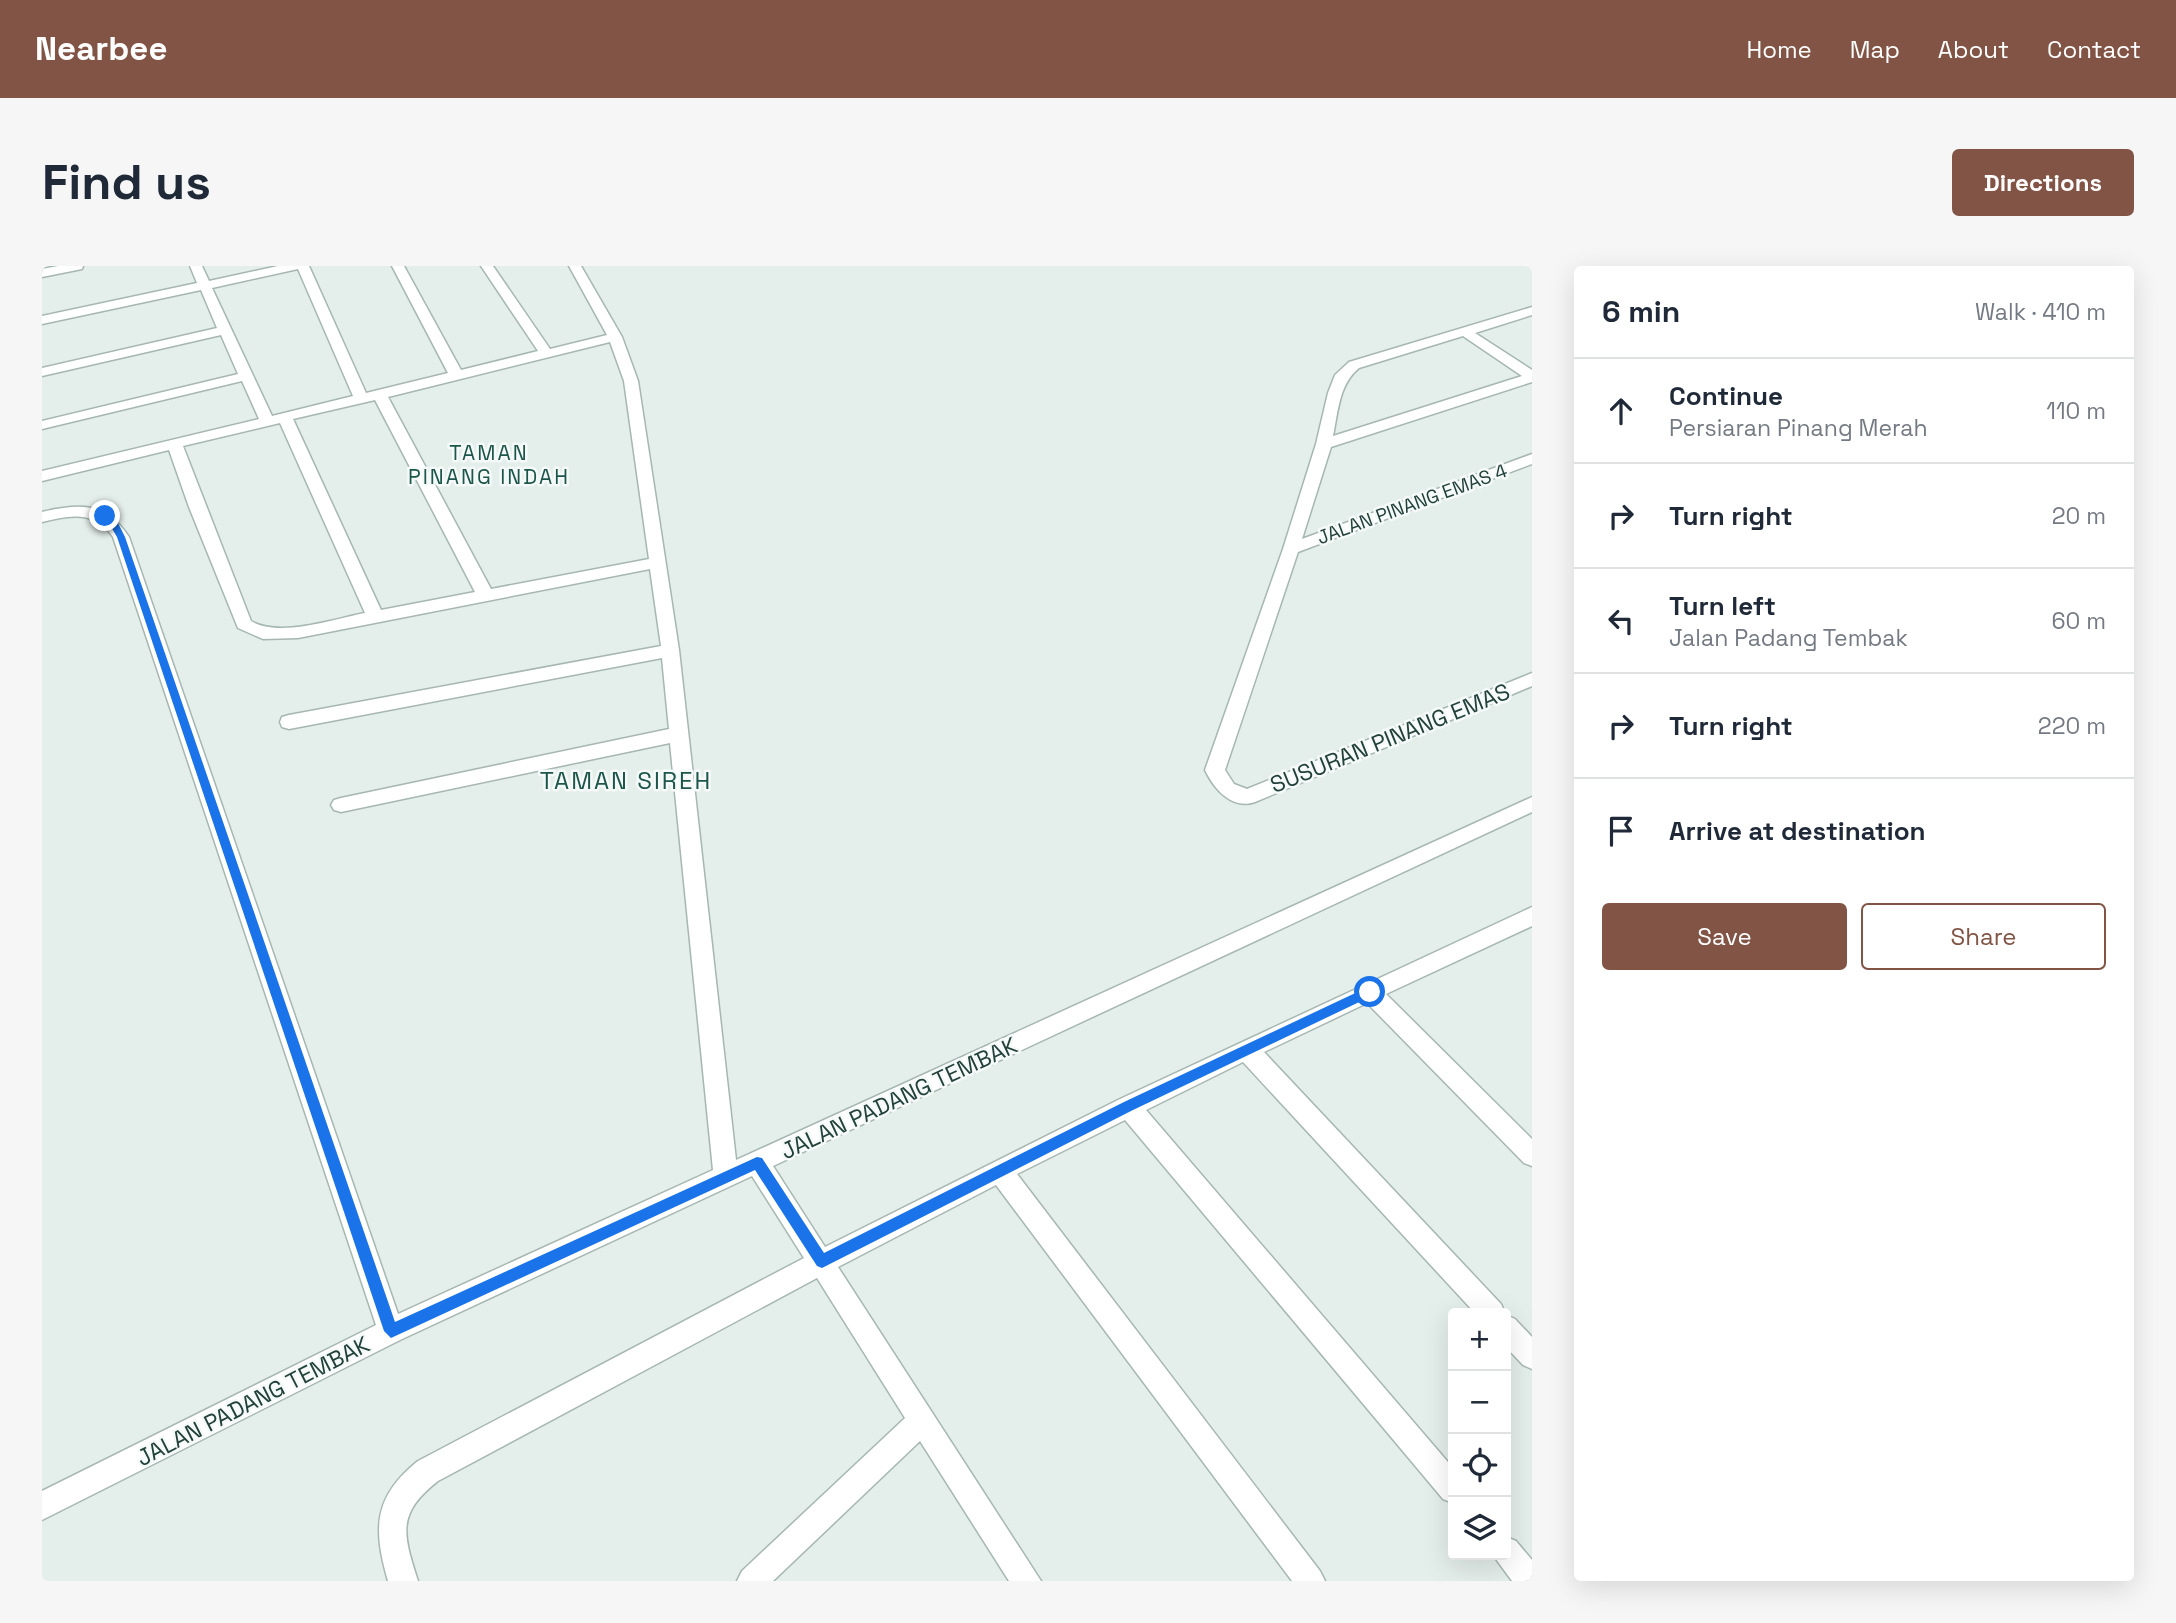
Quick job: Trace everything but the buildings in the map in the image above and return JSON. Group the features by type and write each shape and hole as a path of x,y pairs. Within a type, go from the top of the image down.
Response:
{"street":[{"path":"42,273 77,266"},
{"path":"196,266 267,421"},
{"path":"42,320 296,266"},
{"path":"303,266 361,399"},
{"path":"398,266 457,375"},
{"path":"486,266 547,354"},
{"path":"575,266 615,337 631,381 670,650 726,1176"},
{"path":"1291,549 1324,444 1342,374 1354,365 1532,311"},
{"path":"42,372 225,330"},
{"path":"1465,332 1532,376"},
{"path":"42,476 615,337"},
{"path":"42,425 246,376"},
{"path":"1324,444 1532,376"},
{"path":"379,394 485,594"},
{"path":"285,417 375,617"},
{"path":"175,444 244,624 255,632 280,634 659,562"},
{"name":"JALAN PINANG EMAS 4","path":"1291,549 1532,459"},
{"path":"42,517 71,511 91,512 105,516 114,523 121,537 391,1331"},
{"name":"SUSURAN PINANG EMAS","path":"1291,549 1215,770 1220,785 1232,794 1248,797 1532,679"},
{"path":"289,722 670,650"},
{"path":"341,805 680,734"},
{"name":"JALAN PADANG TEMBAK","path":"42,1506 391,1331 1532,804"},
{"path":"403,1581 391,1531 394,1507 408,1484 428,1471 822,1261 1128,1106 1532,916"},
{"path":"1370,992 1532,1155"},
{"path":"1247,1050 1487,1308"},
{"path":"1128,1106 1448,1483"},
{"path":"757,1163 1026,1581"},
{"path":"1000,1171 1310,1581"},
{"path":"1511,1333 1532,1356"},
{"path":"752,1581 922,1421"},
{"path":"1511,1557 1531,1581"}],"district":[{"name":"TAMAN PINANG INDAH","path":"489,464"},
{"name":"TAMAN SIREH","path":"626,780"}],"route":[{"path":"105,516 114,523 121,537 391,1331 757,1163 822,1261 1128,1106 1370,992"}]}
